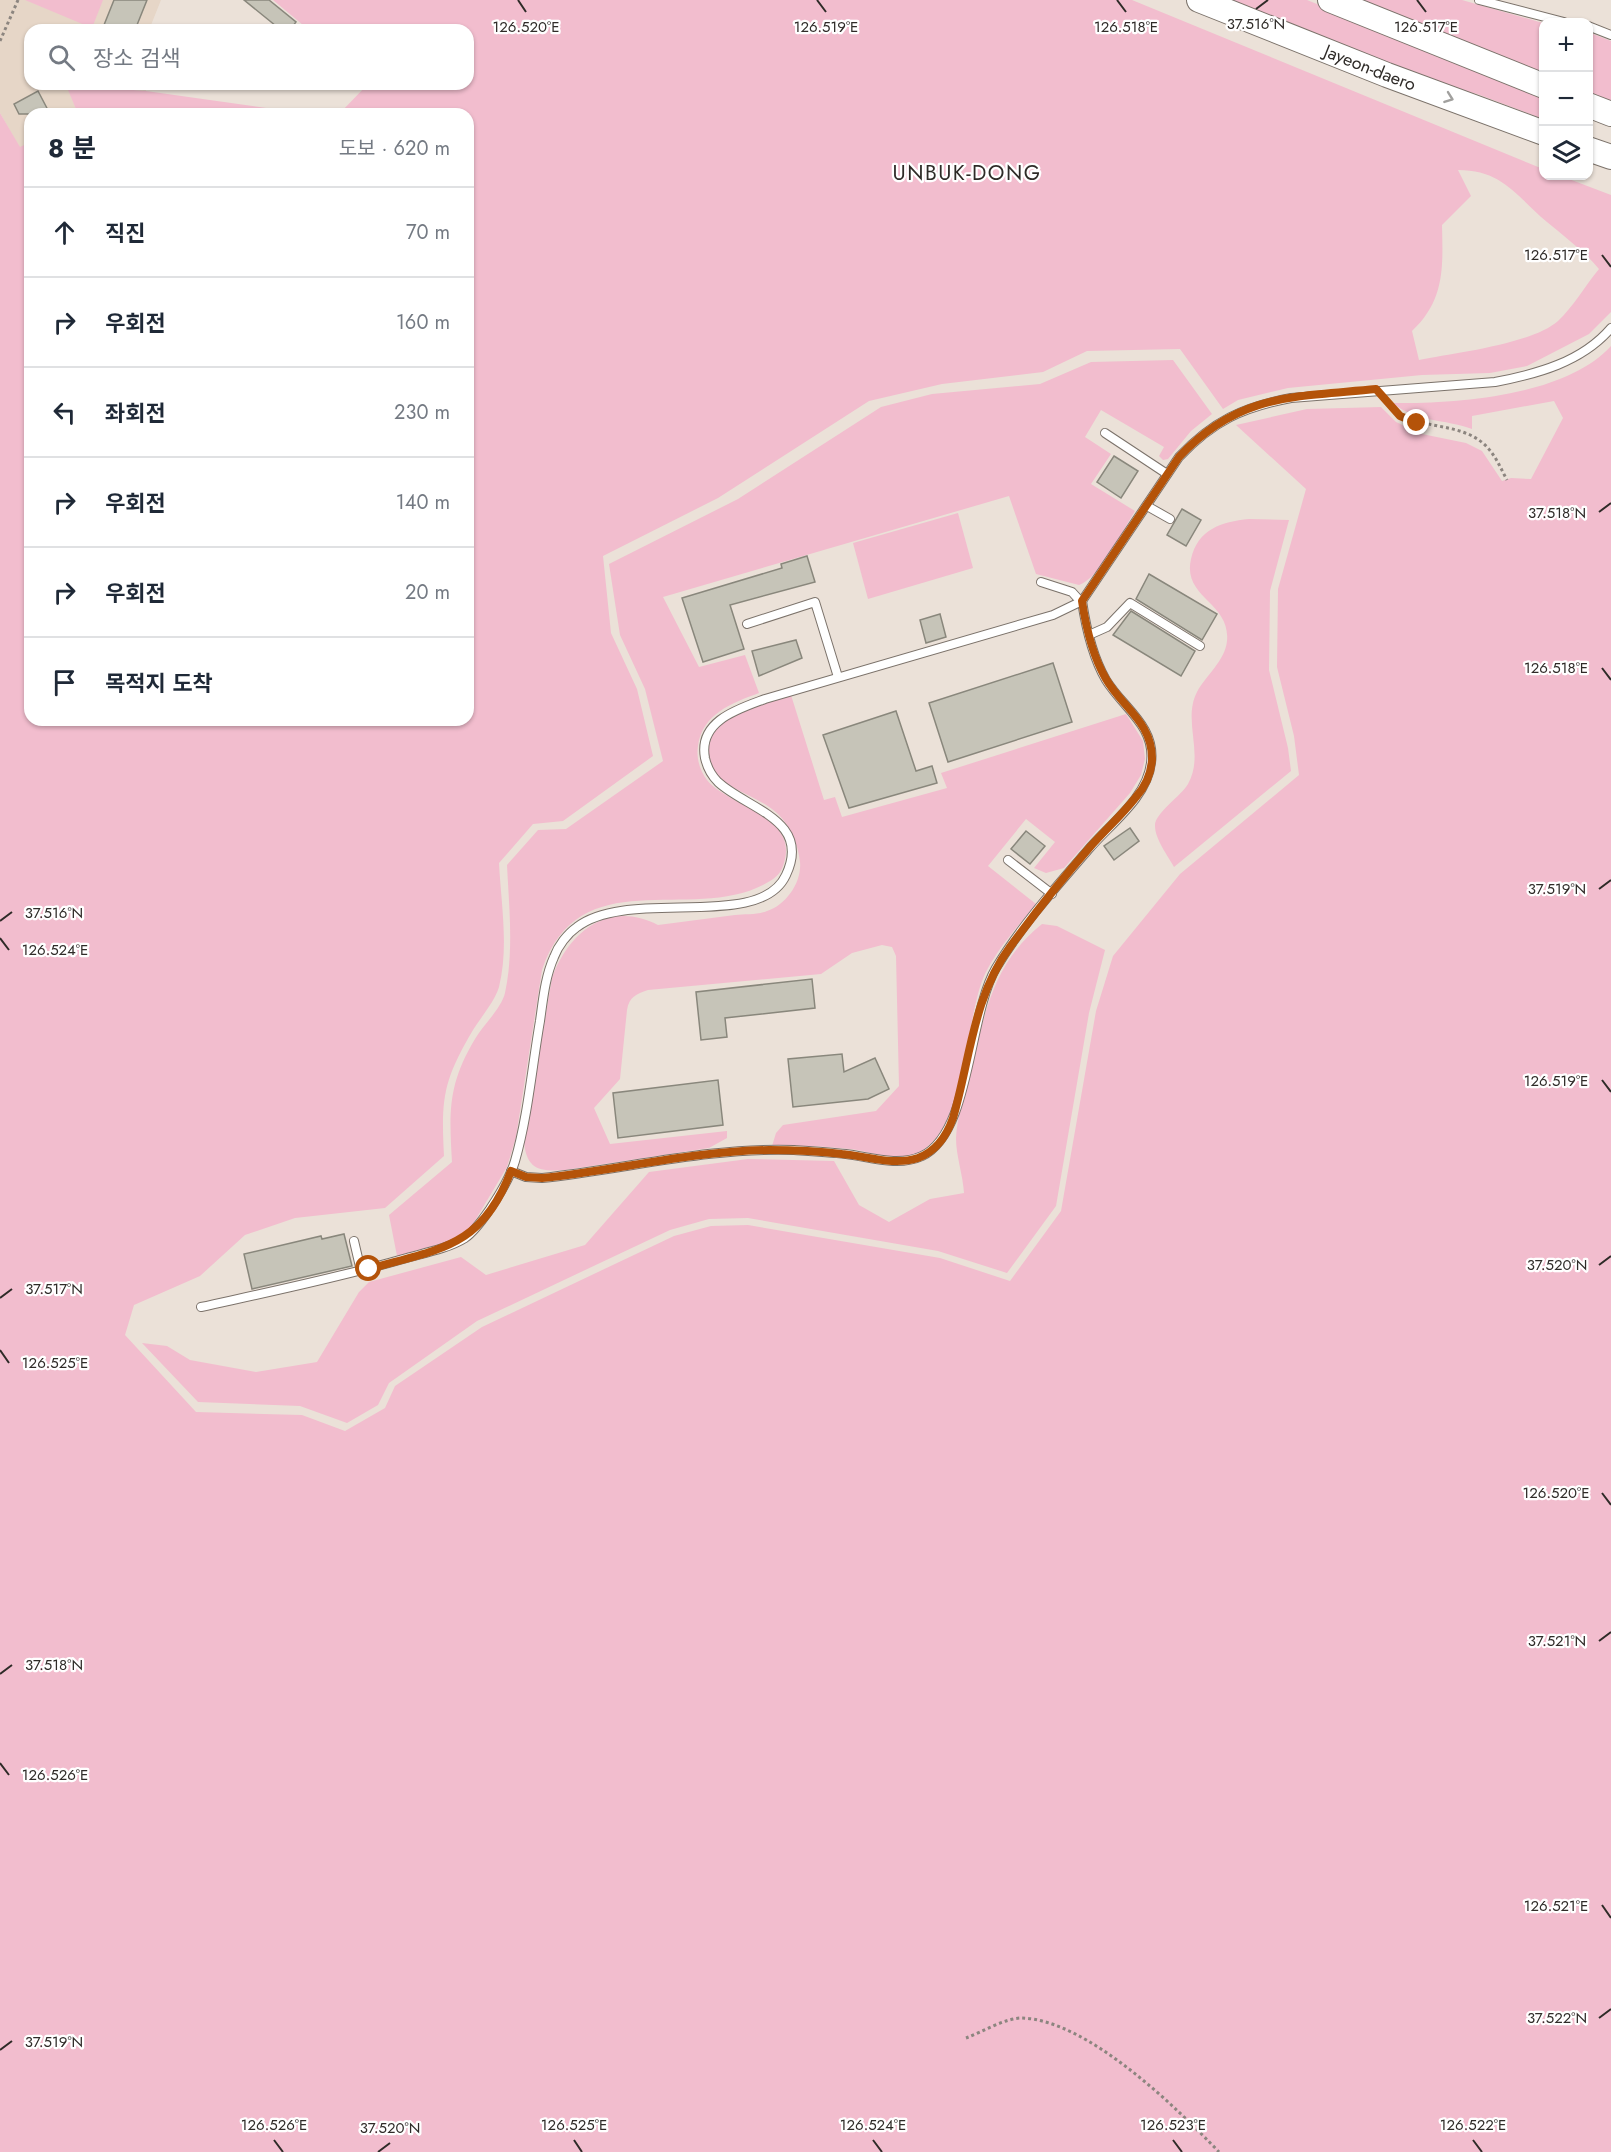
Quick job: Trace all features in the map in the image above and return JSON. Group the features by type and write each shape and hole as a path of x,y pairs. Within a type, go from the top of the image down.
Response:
{"main road":[{"name":"Jayeon-daero","path":"1199,0 1387,75 1539,131"},
{"path":"1330,0 1539,85"},
{"path":"1593,107 1611,114"}],"lane":[{"path":"1479,0 1549,18"},
{"path":"1593,28 1611,34"},
{"path":"201,1307 361,1271 455,1244 468,1236 498,1197 511,1171 519,1144 548,972 564,940 577,927 612,911 741,904 773,892 784,881 792,864 792,846 786,832 775,819 718,782 706,762 704,751 706,738 712,727 723,717 739,708 838,677 1053,615 1082,601 1167,474 1196,440 1233,414 1258,404 1291,398 1376,389 1495,382 1524,376 1571,359 1611,328"},
{"path":"1105,433 1167,474"},
{"path":"1147,506 1170,519"},
{"path":"511,1171 526,1177 542,1178 711,1154 766,1150 832,1153 893,1162 920,1157 940,1143 951,1125 978,1016 991,977 1010,947 1052,894 1136,797 1149,774 1152,761 1148,735 1141,722 1106,680 1089,635 1082,601 1072,592 1041,582"},
{"path":"747,624 815,602 838,677"},
{"path":"1089,635 1107,627 1130,603 1200,646"},
{"path":"1008,860 1052,894"},
{"path":"354,1241 361,1271"}],"path":[{"path":"0,41 18,0"},
{"path":"1376,389 1400,416 1467,434 1483,444 1496,458 1507,480"},
{"path":"966,2038 1019,2018 1043,2020 1073,2032 1120,2063 1162,2098 1219,2152"}],"shaded area":[{"path":"0,0 161,0 151,24 24,24 24,90 69,90 76,108 24,108 24,146 20,148 0,113"},
{"path":"25,0 103,0 94,24 82,24"},
{"path":"273,0 1132,0 1539,167 1539,180 1572,180 1611,195 1611,312 1589,334 1527,366 1490,373 1422,375 1288,388 1238,400 1223,409 1180,349 1087,351 1043,372 942,384 869,401 718,498 603,556 611,633 637,689 653,756 563,821 533,824 499,863 504,925 502,972 494,998 473,1030 450,1077 444,1104 444,1156 385,1208 295,1218 245,1235 200,1276 134,1305 125,1335 196,1412 302,1415 345,1431 385,1408 395,1386 482,1327 674,1236 711,1226 748,1225 940,1258 1010,1281 1061,1211 1096,1011 1113,956 1180,874 1299,775 1294,736 1277,667 1278,589 1306,489 1236,425 1307,409 1381,407 1396,422 1422,434 1466,443 1482,451 1502,481 1511,478 1531,479 1563,418 1554,401 1472,416 1472,429 1411,414 1393,403 1447,402 1509,394 1567,376 1591,363 1611,346 1611,2152 0,2152 0,113 20,147 24,145 24,726 474,726 474,108 345,108 362,90 474,90 474,24 302,24","holes":["1458,170 1474,171 1498,180 1581,250 1599,269 1574,303 1558,321 1546,329 1512,342 1419,360 1412,331 1431,307 1440,282 1442,225 1471,196"]},
{"path":"1225,0 1307,0 1539,94 1539,117 1477,94 1445,86"},
{"path":"1362,0 1462,0 1539,22 1539,72"},
{"path":"1593,34 1611,41 1611,101 1593,94"},
{"path":"68,90 146,91 266,108 76,108"},
{"path":"1173,360 1212,414 1191,431 1168,459 1163,460 1159,456 1164,447 1101,410 1085,437 1111,454 1091,484 1135,511 1103,564 1087,581 1079,585 1036,574 1009,496 663,597 699,667 745,655 759,693 729,706 712,718 701,735 698,760 707,780 717,789 758,813 780,832 785,844 783,866 770,881 741,893 708,898 642,900 611,904 583,915 560,936 542,970 516,1137 507,1167 470,1229 447,1242 397,1256 389,1215 452,1162 451,1113 455,1084 466,1055 478,1034 500,1005 505,993 510,945 507,865 538,830 566,829 663,761 645,689 620,635 609,564 738,499 881,407 932,394 1040,384 1091,362"},
{"path":"958,513 973,568 868,599 853,543"},
{"path":"1249,519 1289,520 1270,591 1269,670 1288,748 1291,771 1174,867 1157,836 1156,821 1185,789 1193,773 1193,703 1197,692 1223,655 1227,641 1222,617 1193,583 1190,572 1191,559 1199,541 1212,529 1229,522"},
{"path":"791,695 824,800 835,797 842,817 947,788 941,773 1126,714 1143,741 1145,759 1141,775 1130,793 1064,868 1046,873 1034,868 1055,842 1026,819 988,866 1036,904 1015,929 985,974 952,1108 941,1132 925,1149 904,1157 897,1157 840,1148 772,1146 776,1133 783,1125 876,1111 899,1086 896,956 892,947 882,945 852,953 821,974 648,990 637,995 629,1002 627,1010 620,1079 594,1108 610,1144 727,1131 727,1138 709,1148 565,1170 536,1167 528,1158 524,1141 552,978 559,961 580,934 593,924 607,918 623,916 640,918 658,925 755,914 780,904 795,885 800,862 796,842 787,824 771,808 720,778 712,767 709,754 710,740 716,729 726,720 752,707"},
{"path":"1042,924 1057,926 1105,950 1089,1013 1056,1206 1007,1273 938,1251 748,1218 709,1219 670,1230 477,1321 389,1383 378,1405 347,1423 300,1406 198,1402 142,1343 167,1346 190,1360 256,1372 317,1362 359,1292 369,1282 461,1257 486,1275 585,1245 649,1172 748,1159 834,1161 859,1205 889,1222 930,1199 964,1193 956,1138 960,1112 981,1029 993,990 1002,972 1025,939"}],"building":[{"path":"114,0 147,0 137,24 104,24"},
{"path":"244,0 269,0 296,22 294,24 274,24"},
{"path":"38,91 47,108 24,108 24,114 19,114 14,104"},
{"path":"1114,456 1138,471 1121,498 1097,482"},
{"path":"1182,509 1201,520 1186,546 1167,535"},
{"path":"807,556 815,582 730,605 744,649 703,662 682,598 782,568 781,564"},
{"path":"1149,574 1217,614 1202,640 1136,599"},
{"path":"1131,611 1195,651 1181,676 1113,635"},
{"path":"940,614 946,637 926,643 920,620"},
{"path":"796,640 802,658 759,676 752,651"},
{"path":"1053,663 1072,722 948,762 929,703"},
{"path":"896,711 916,771 932,766 937,783 849,808 823,735"},
{"path":"1130,828 1139,841 1114,860 1104,846"},
{"path":"1026,831 1045,846 1030,864 1011,849"},
{"path":"812,979 815,1008 725,1018 727,1037 701,1040 696,992"},
{"path":"842,1054 844,1072 875,1058 889,1089 868,1099 793,1107 788,1059"},
{"path":"718,1080 723,1125 618,1138 613,1093"},
{"path":"344,1234 352,1266 252,1289 244,1254 321,1236 322,1239"}],"district":[{"name":"UNBUK-DONG","path":"967,173"}],"route":[{"path":"369,1269 455,1244 468,1236 498,1197 511,1171 526,1177 542,1178 711,1154 766,1150 844,1154 893,1162 920,1157 931,1151 948,1132 953,1118 978,1016 991,977 1010,947 1054,891 1136,797 1149,774 1152,761 1148,735 1141,722 1106,680 1093,652 1082,601 1139,519 1164,478 1179,457 1196,440 1233,414 1258,404 1376,389 1386,404 1400,416 1417,423"}]}
